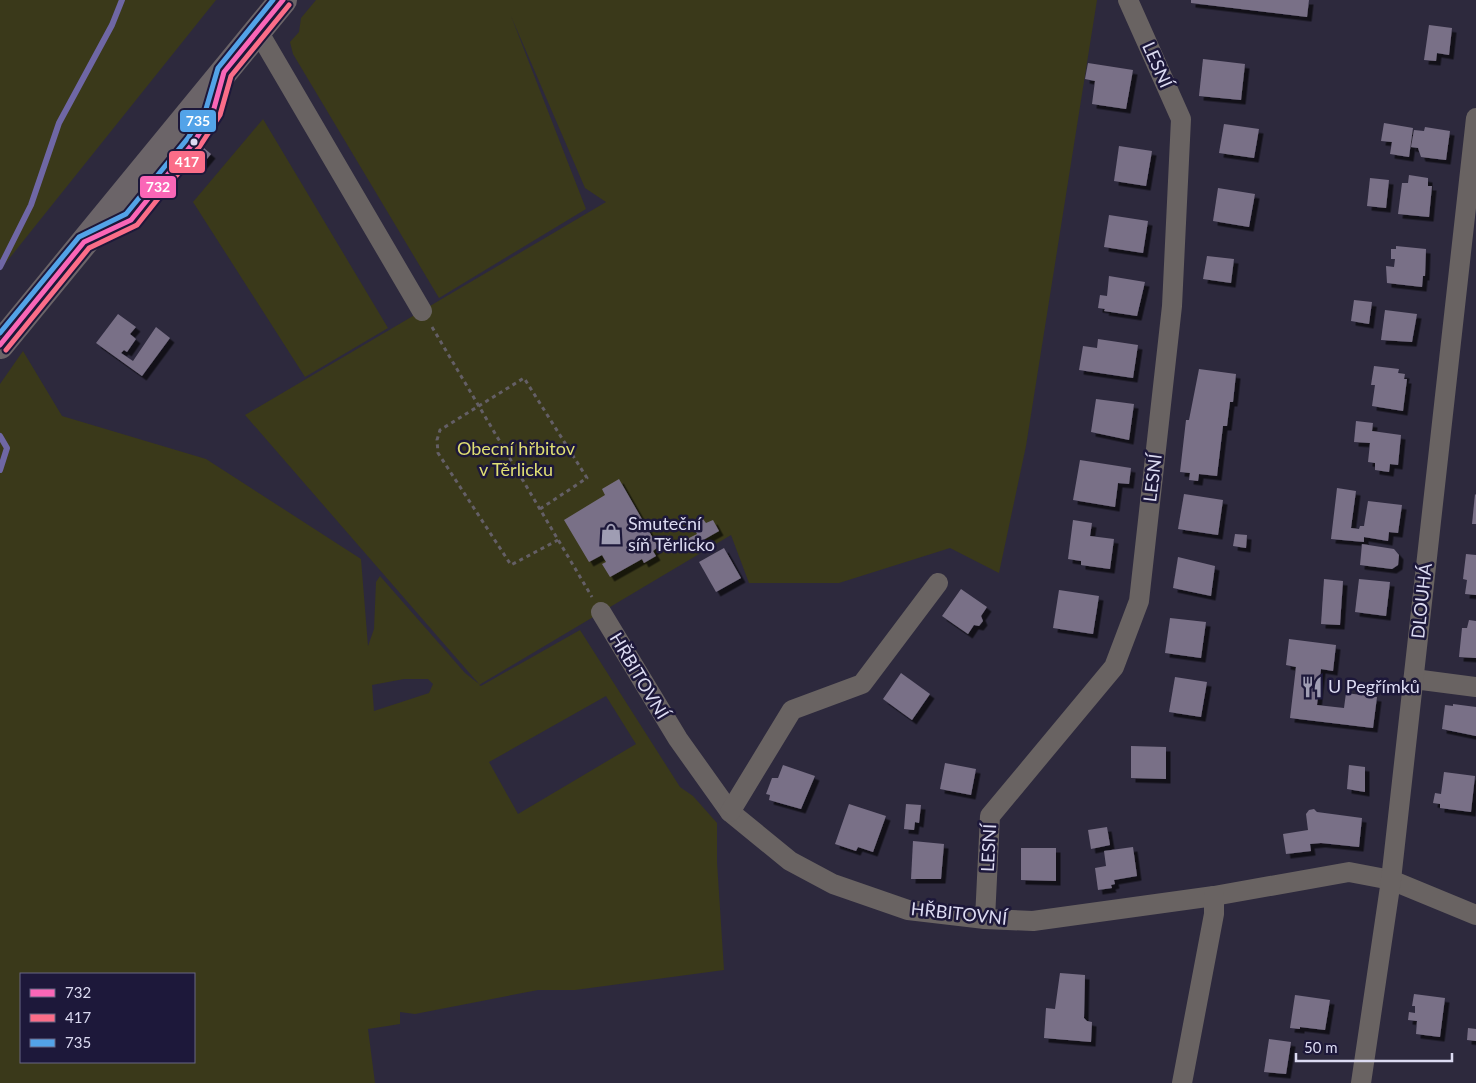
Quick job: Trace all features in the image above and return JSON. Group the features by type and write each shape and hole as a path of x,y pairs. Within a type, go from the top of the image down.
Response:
{"main road":[{"path":"0,345 283,0"}],"street":[{"name":"LESNÍ","path":"986,919 990,816 1114,667 1138,602 1172,306 1181,119 1128,0"},
{"path":"258,31 422,311"},
{"name":"DLOUHÁ","path":"1361,1083 1391,880 1476,118"},
{"path":"730,812 792,710 862,684 938,583"},
{"name":"HŘBITOVNÍ","path":"601,612 678,739 730,812 790,861 833,884 908,910 986,919 1032,921 1214,896 1349,872 1391,880 1476,915"},
{"path":"1414,679 1476,687"},
{"path":"1182,1083 1214,914 1214,896"}],"path":[{"path":"422,311 601,612"},
{"path":"540,509 587,478 524,378 440,430 437,440 438,453 511,565 558,540"}],"green space":[{"path":"0,0 216,0 0,270"},
{"name":"Obecní hřbitov v Těrlicku","path":"316,0 1097,0 1026,446 999,573 950,548 839,583 749,583 731,535 479,685 481,686 580,630 680,787 693,796 717,823 717,862 724,970 575,990 538,990 415,1014 400,1012 400,1024 368,1029 375,1083 0,1083 0,384 23,351 62,416 206,459 361,559 368,646 374,629 376,582 380,576 465,673 479,684 245,415 606,202 585,188 511,16 586,209 439,298 293,54 290,42 299,32 301,18","holes":["404,679 428,679 433,684 429,693 374,711 372,685","606,696 636,744 518,814 489,762"]},
{"path":"263,119 388,328 305,377 193,202"}],"building":[{"path":"1191,0 1309,0 1307,17 1191,3"},
{"path":"1429,25 1452,28 1449,55 1437,53 1436,61 1424,60"},
{"path":"1203,59 1245,64 1241,100 1199,96"},
{"path":"1088,63 1133,70 1126,109 1092,104 1095,81 1085,79"},
{"path":"1384,123 1413,128 1409,157 1390,154 1392,142 1381,141"},
{"path":"1224,124 1259,129 1254,158 1219,153"},
{"path":"1425,127 1450,131 1446,160 1421,157 1418,148 1411,147 1414,130 1424,131"},
{"path":"1119,146 1152,151 1146,186 1114,181"},
{"path":"204,148 211,154 201,166 194,160"},
{"path":"1409,175 1428,178 1428,186 1432,186 1429,217 1398,214 1402,183 1408,183"},
{"path":"1370,178 1389,180 1386,208 1367,206"},
{"path":"1218,188 1255,194 1249,227 1213,221"},
{"path":"1109,215 1148,221 1143,253 1104,247"},
{"path":"1396,246 1426,249 1425,276 1423,276 1422,287 1387,283 1386,266 1394,267 1395,259 1391,259 1391,249 1396,249"},
{"path":"1207,256 1234,259 1231,283 1203,279"},
{"path":"1109,276 1145,282 1137,316 1104,311 1105,309 1098,308 1100,295 1107,296"},
{"path":"1354,300 1372,302 1369,324 1351,321"},
{"path":"1385,310 1417,314 1412,342 1381,340"},
{"path":"118,314 136,327 130,334 136,339 127,352 124,350 121,353 133,361 156,327 170,338 142,376 96,343"},
{"path":"1098,339 1138,345 1133,378 1079,370 1083,346 1097,348"},
{"path":"1374,366 1399,369 1398,373 1405,374 1404,379 1407,379 1403,411 1372,406 1375,385 1371,385"},
{"path":"1199,369 1236,374 1233,402 1230,402 1227,426 1223,426 1217,476 1199,474 1198,481 1189,480 1190,473 1180,472 1186,420 1189,420"},
{"path":"1096,399 1134,404 1129,440 1091,432"},
{"path":"1356,421 1373,423 1372,431 1401,435 1398,465 1390,464 1389,472 1375,470 1375,463 1368,462 1370,443 1354,442"},
{"path":"1080,460 1131,468 1129,484 1118,483 1115,507 1073,500"},
{"name":"Smuteční síň Těrlicko","path":"619,479 658,547 653,551 656,556 644,563 642,559 610,577 602,564 606,562 602,555 589,562 564,520 605,495 602,489"},
{"path":"1337,488 1356,491 1351,528 1359,529 1360,526 1364,526 1368,501 1402,505 1398,533 1389,532 1388,541 1364,537 1364,542 1331,539"},
{"path":"1184,494 1223,500 1218,535 1178,529"},
{"path":"1475,494 1476,524 1472,524"},
{"path":"703,519 706,523 713,520 719,531 691,547 687,539 697,534 692,525"},
{"path":"1073,520 1092,523 1090,536 1114,539 1110,569 1081,565 1081,561 1068,559"},
{"path":"1235,534 1247,535 1246,548 1233,546"},
{"path":"1362,544 1394,549 1399,555 1398,565 1392,569 1360,565"},
{"path":"724,548 741,578 716,592 699,562"},
{"path":"1466,554 1476,555 1476,595 1465,594 1467,580 1463,579"},
{"path":"1178,557 1215,566 1211,596 1173,588"},
{"path":"1324,579 1343,581 1340,625 1321,624"},
{"path":"1359,579 1390,582 1386,616 1355,612"},
{"path":"961,589 987,607 981,616 983,621 979,626 974,625 968,634 942,616"},
{"path":"1059,590 1099,596 1093,634 1053,628"},
{"path":"1170,618 1206,622 1201,658 1165,653"},
{"path":"1469,620 1476,621 1476,658 1459,657 1462,628 1467,628"},
{"path":"1289,639 1336,645 1333,671 1321,669 1317,705 1344,708 1346,693 1377,697 1373,728 1290,718 1296,667 1286,665"},
{"path":"901,673 930,694 912,720 883,699"},
{"path":"1175,677 1207,682 1201,717 1169,712"},
{"path":"1453,704 1476,707 1476,736 1442,729 1445,705 1453,706"},
{"path":"1131,746 1166,747 1166,779 1131,778"},
{"path":"945,763 976,769 971,795 940,789"},
{"path":"783,765 815,776 801,809 769,800 770,795 766,794 772,778 778,778"},
{"path":"1349,765 1365,767 1365,792 1347,789"},
{"path":"1444,772 1475,776 1471,812 1440,808 1440,804 1433,803 1435,793 1441,794"},
{"path":"849,804 886,816 873,852 858,847 856,851 835,844"},
{"path":"906,804 921,805 919,823 915,822 914,830 904,829"},
{"path":"1314,809 1317,812 1362,818 1359,847 1321,843 1310,844 1311,851 1286,854 1283,834 1308,830 1306,814 1309,810"},
{"path":"1107,827 1110,845 1091,849 1088,830"},
{"path":"913,841 944,844 941,879 911,879"},
{"path":"1133,847 1137,876 1114,880 1115,884 1111,885 1112,888 1098,890 1095,868 1106,866 1104,851"},
{"path":"1021,848 1056,848 1056,881 1021,880"},
{"path":"1060,973 1085,975 1084,1018 1092,1022 1091,1042 1044,1038 1046,1008 1055,1009"},
{"path":"1414,994 1445,998 1440,1037 1416,1034 1417,1021 1408,1020 1409,1012 1415,1013 1415,1006 1412,1006"},
{"path":"1295,995 1330,1000 1325,1030 1300,1027 1300,1029 1290,1028"},
{"path":"1468,1028 1476,1029 1476,1041 1467,1040"},
{"path":"1269,1039 1291,1042 1286,1074 1264,1072"}],"waterway":[{"path":"0,267 31,205 59,123 112,25 122,0"},
{"path":"0,436 7,448 0,470"}],"transit line":[{"name":"735","path":"0,333 79,237 126,214 188,138 206,109 218,68 273,0"},
{"name":"732","path":"0,345 84,242 131,220 194,142 213,112 224,72 283,0"},
{"name":"417","path":"6,350 89,248 137,225 200,146 220,115 231,76 289,5"}],"place":[{"name":"Smuteční síň Těrlicko","path":"611,534"},
{"name":"U Pegřímků","path":"1312,687"}]}
